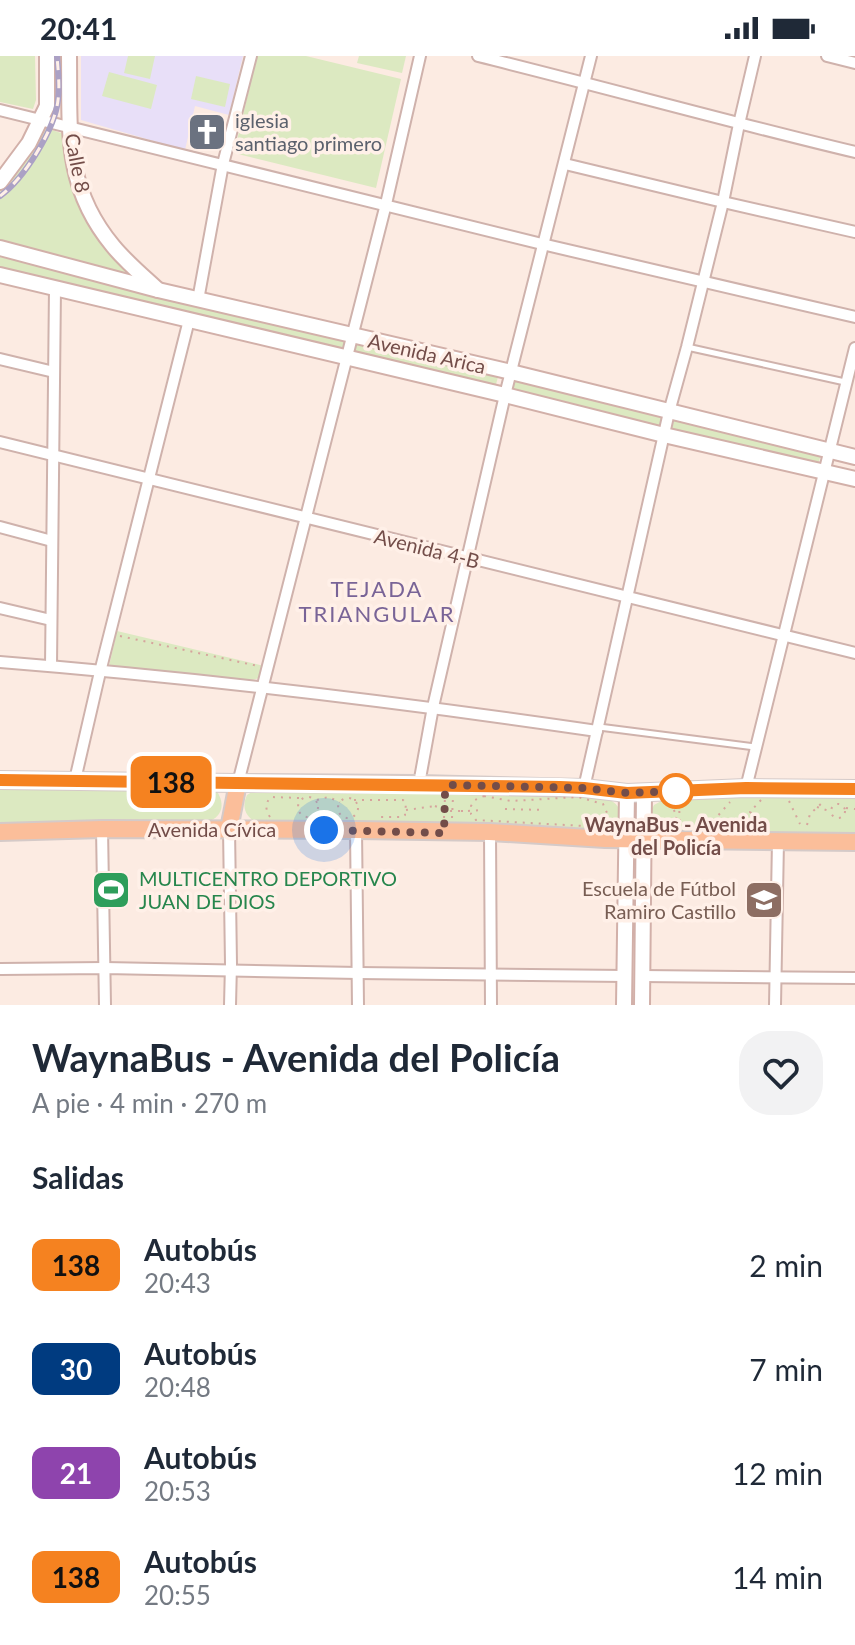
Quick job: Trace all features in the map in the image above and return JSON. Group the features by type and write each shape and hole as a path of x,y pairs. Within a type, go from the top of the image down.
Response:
{"main road":[{"path":"0,780 419,784 584,788 627,793 746,788 855,789"},
{"path":"229,829 238,783"},
{"name":"Avenida Cívica","path":"0,832 229,829 358,821 448,833 490,832 644,840 855,842"}],"street":[{"name":"Calle 8","path":"0,182 29,143 47,106 47,56"},
{"name":"Calle 8","path":"69,56 71,150 78,186 93,219 114,247 158,290"},
{"path":"198,300 223,164 251,56"},
{"path":"238,783 353,337 420,56"},
{"path":"478,56 855,152"},
{"path":"419,784 433,707 505,395 591,56"},
{"path":"584,788 669,412 723,202 755,56"},
{"path":"827,56 855,63"},
{"path":"0,110 703,283 855,317"},
{"path":"565,164 855,232"},
{"name":"Avenida Arica","path":"0,248 198,300 511,372 855,457"},
{"name":"Avenida Arica","path":"0,275 855,479"},
{"path":"51,666 55,288"},
{"path":"75,780 189,320"},
{"path":"746,788 855,348"},
{"path":"0,359 54,372"},
{"name":"Avenida 4-B","path":"0,442 855,653"},
{"path":"0,527 52,541"},
{"path":"0,608 51,620"},
{"path":"0,662 433,707 597,729"},
{"path":"624,1005 627,793"},
{"path":"642,1005 644,793"},
{"path":"358,821 358,1005"},
{"path":"102,829 105,1005"},
{"path":"229,829 230,1005"},
{"path":"490,832 491,1005"},
{"path":"775,1005 778,841"},
{"path":"0,969 855,978"}],"lane":[{"path":"687,347 846,382"},
{"path":"597,729 756,747"}],"path":[{"path":"110,633 267,668"},
{"path":"448,833 445,793 449,785"},
{"path":"448,833 453,793 449,785"},
{"path":"484,796 511,801 578,797 603,804 608,815 603,827 476,820 470,813 472,804 484,796"},
{"path":"764,796 750,812 765,824"},
{"path":"788,796 800,824"},
{"path":"270,817 266,802 271,797 310,798 318,806 318,814 301,816 299,806 302,800"},
{"path":"315,801 328,797 340,802"},
{"path":"807,825 812,810 830,797"},
{"path":"354,800 358,821 340,814 340,802 346,798 403,800 406,803 403,817 378,817"},
{"path":"669,802 677,816 670,830"},
{"path":"679,802 680,830"},
{"path":"706,829 731,802"},
{"path":"831,811 835,804 855,809"},
{"path":"406,810 435,806 470,813 483,810"},
{"path":"817,807 831,811 838,817 838,825 838,817"},
{"path":"838,817 845,813 845,808"},
{"path":"505,809 545,810"},
{"path":"334,817 340,814"}],"shaded area":[{"path":"81,56 243,56 229,115 195,106 185,150 81,120"}],"green space":[{"path":"0,56 35,56 36,100 33,109 0,102"},
{"path":"128,56 155,56 150,79 124,73"},
{"path":"257,56 306,56 401,79 376,188 234,153"},
{"path":"359,56 406,56 402,73 357,63"},
{"path":"109,72 157,85 151,109 102,96"},
{"path":"196,76 230,84 225,107 191,99"},
{"path":"46,128 64,134 117,261 130,274 0,242 0,191 26,161"},
{"path":"0,257 498,377 495,388 0,268"},
{"path":"513,379 665,417 662,427 511,389"},
{"path":"674,420 821,455 818,464 672,430"},
{"path":"117,631 264,666 260,678 251,680 109,666"},
{"path":"0,786 215,789 221,808 218,816 209,821 0,826"},
{"path":"260,787 602,797 616,804 620,817 617,827 603,833 258,824 250,818 244,804 247,795"},
{"path":"762,792 855,795 855,835 666,833 657,829 651,819 654,805 665,799"}],"railway":[{"path":"0,196 28,166 51,125 59,95 57,56"}],"bus line":[{"name":"138","path":"0,780 419,784 584,788 627,793 746,788 855,789"}],"place":[{"name":"iglesia santiago primero","path":"207,132"},
{"name":"WaynaBus - Avenida del Policía","path":"676,791"},
{"name":"MULTICENTRO DEPORTIVO JUAN DE DIOS","path":"111,890"},
{"name":"Escuela de Fútbol Ramiro Castillo","path":"764,900"}],"district":[{"name":"TEJADA TRIANGULAR","path":"377,600"}],"route":[{"path":"324,830 444,833 445,793 449,785 584,788 627,793 676,791"}]}
